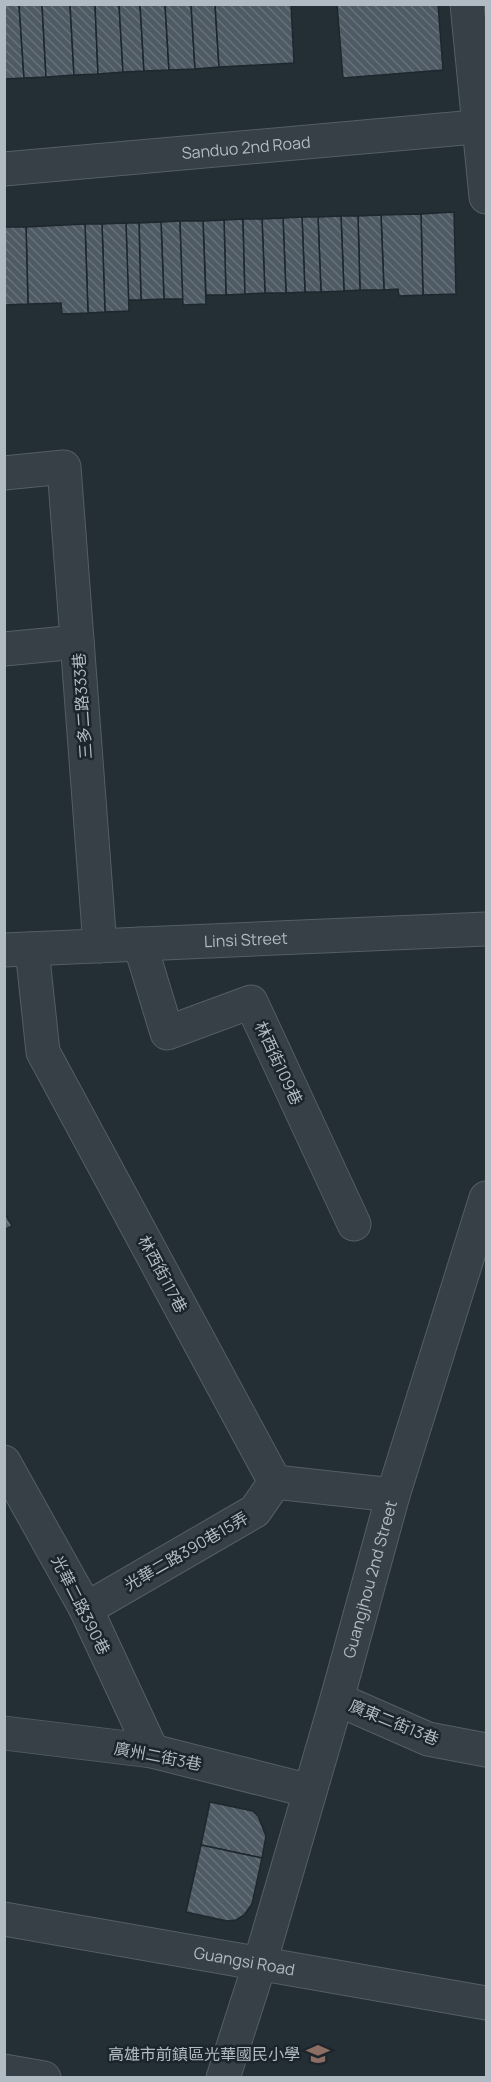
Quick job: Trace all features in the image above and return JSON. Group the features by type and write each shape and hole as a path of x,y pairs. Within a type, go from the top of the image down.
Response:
{"street":[{"path":"467,4 483,126 486,197"},
{"name":"Sanduo 2nd Road","path":"4,170 483,126"},
{"name":"三多二路333巷","path":"4,473 64,467 100,946"},
{"path":"4,649 77,642"},
{"name":"Linsi Street","path":"18,950 486,928"},
{"name":"林西街109巷","path":"140,944 167,1034 251,1002 354,1224"},
{"name":"林西街117巷","path":"18,950 43,1052 275,1482"},
{"name":"Guangjhou 2nd Street","path":"224,2078 337,1699 393,1495 486,1198"},
{"name":"光華二路390巷","path":"4,1462 86,1609 152,1751"},
{"path":"275,1482 393,1495"},
{"name":"光華二路390巷15弄","path":"86,1609 255,1511 275,1482"},
{"name":"廣東二街13巷","path":"337,1699 428,1739 486,1750"},
{"name":"廣州二街3巷","path":"4,1733 152,1751 310,1791"},
{"name":"Guangsi Road","path":"4,1919 486,2003"},
{"path":"4,2071 44,2078"}],"building":[{"path":"4,4 19,4 24,78 4,79"},
{"path":"19,4 42,4 46,77 24,78"},
{"path":"42,4 70,4 74,75 46,77"},
{"path":"70,4 95,4 98,74 74,75"},
{"path":"95,4 119,4 123,72 98,74"},
{"path":"119,4 140,4 144,71 123,72"},
{"path":"140,4 165,4 169,70 144,71"},
{"path":"165,4 191,4 195,69 169,70"},
{"path":"191,4 215,4 219,67 195,69"},
{"path":"215,4 291,4 294,63 219,67"},
{"path":"337,4 438,4 443,70 343,78"},
{"path":"454,212 456,294 423,295 421,214"},
{"path":"421,214 423,295 399,296 398,289 384,290 381,215"},
{"path":"381,215 384,290 360,290 358,216"},
{"path":"341,216 358,216 360,290 344,291"},
{"path":"341,216 344,291 321,292 318,217"},
{"path":"302,217 318,217 321,292 305,292"},
{"path":"302,217 305,292 286,293 283,218"},
{"path":"283,218 286,293 265,293 262,219"},
{"path":"243,219 245,294 226,295 224,220"},
{"path":"243,219 262,219 265,293 245,294"},
{"path":"224,220 226,295 206,295 203,221"},
{"path":"180,221 183,299 164,299 161,222"},
{"path":"180,221 203,221 206,304 183,305"},
{"path":"161,222 164,299 141,300 139,223"},
{"path":"126,223 139,223 141,300 128,300"},
{"path":"126,223 129,311 105,312 102,224"},
{"path":"85,224 102,224 105,312 88,313"},
{"path":"85,224 88,313 62,314 61,303 28,304 26,227"},
{"path":"4,227 26,227 28,304 4,305"},
{"path":"4,1212 12,1226 4,1230"},
{"path":"210,1802 253,1811 258,1816 266,1836 262,1858 201,1845"},
{"path":"201,1845 262,1858 252,1904 244,1915 236,1920 227,1921 186,1912"}],"place":[{"name":"高雄市前鎮區光華國民小學","path":"318,2054"}]}
